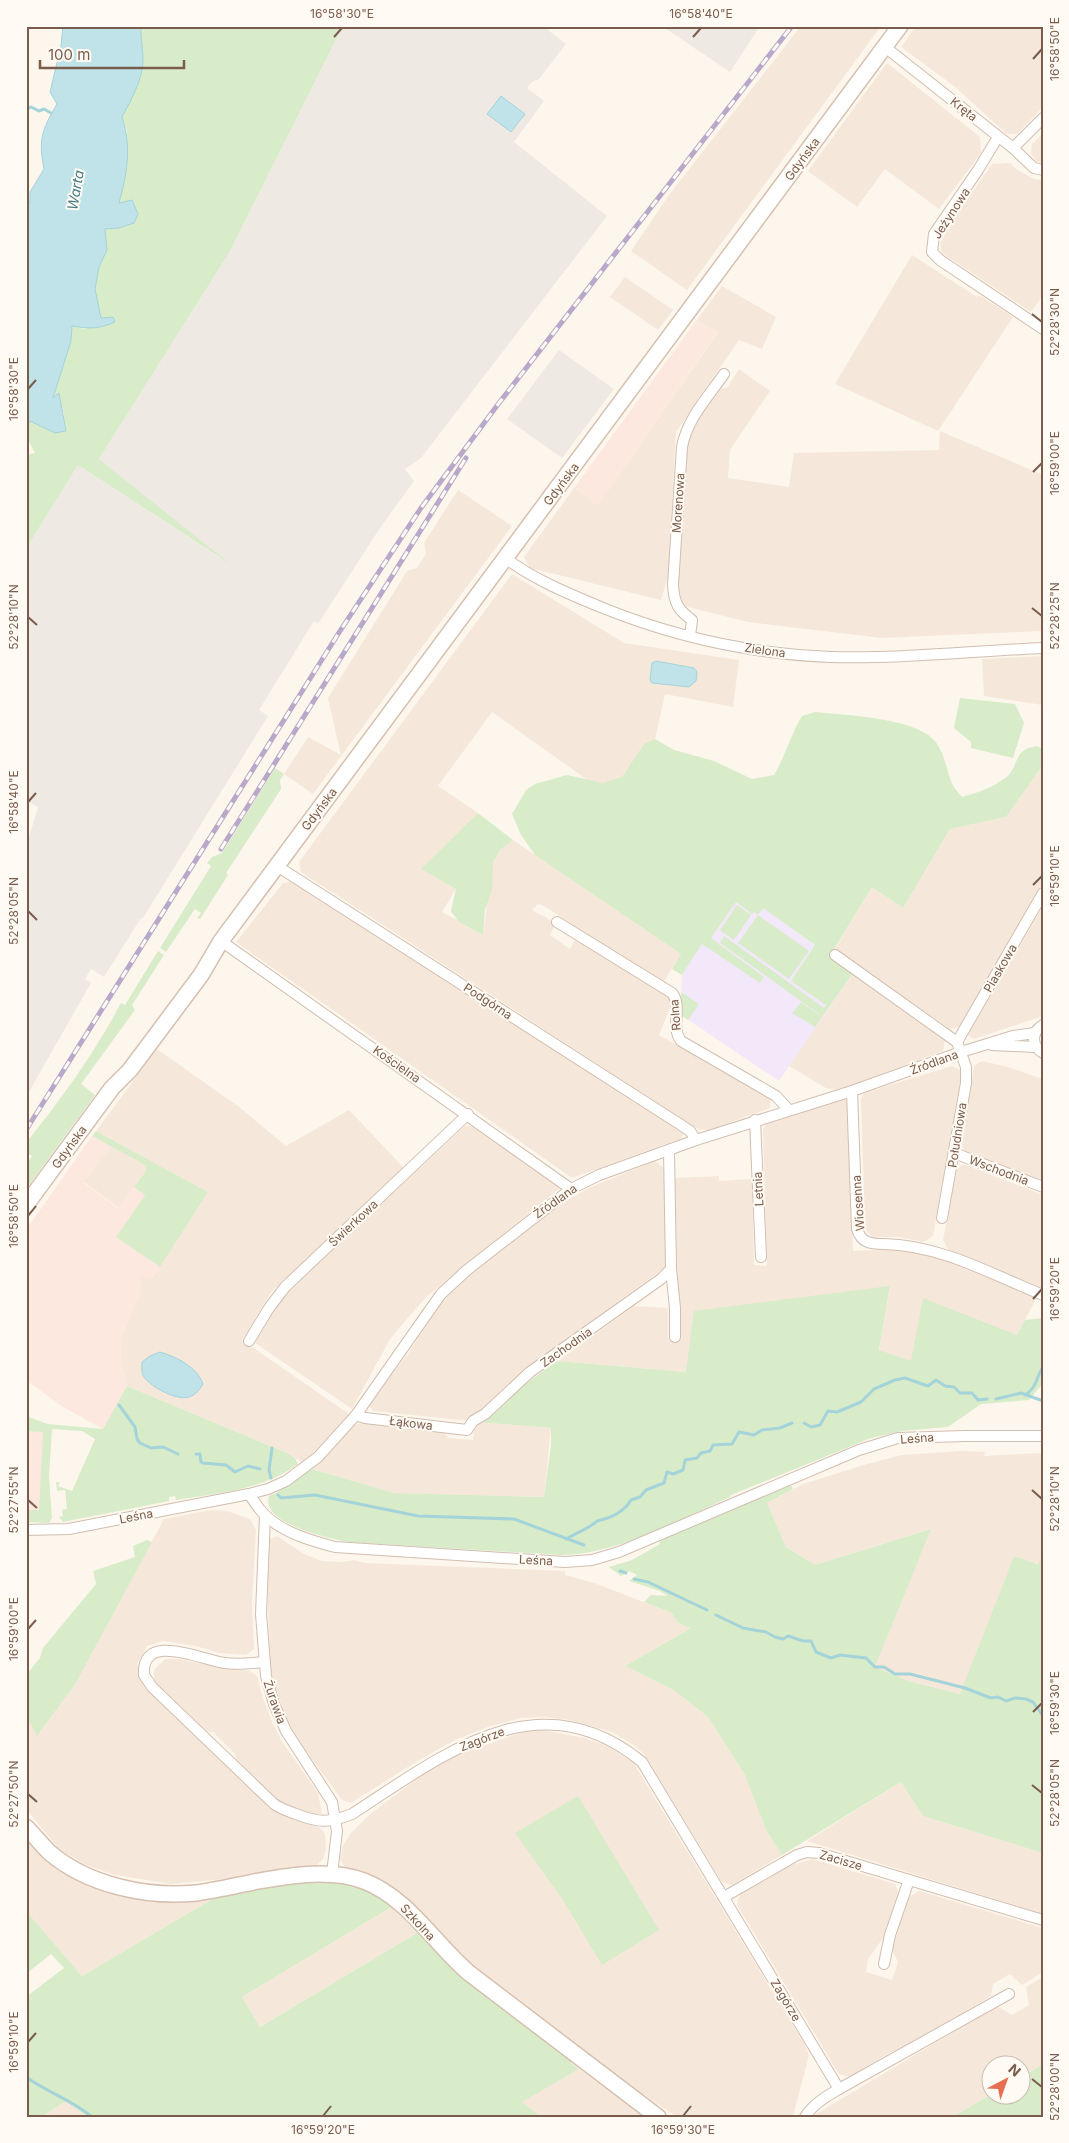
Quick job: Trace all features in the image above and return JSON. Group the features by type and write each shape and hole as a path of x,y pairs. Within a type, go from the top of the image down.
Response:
{"main road":[{"name":"Gdyńska","path":"26,1205 112,1088 130,1070 201,976 221,941 900,26"},
{"name":"Szkolna","path":"26,1827 48,1851 72,1867 108,1883 144,1892 167,1894 195,1893 286,1876 332,1874 365,1882 396,1899 407,1908 443,1949 469,1972 658,2117"}],"street":[{"name":"Kręta","path":"884,46 1014,148 1034,168 1043,170"},
{"path":"1014,148 1043,118"},
{"name":"Jeżynowa","path":"998,136 978,170 934,234 932,252 940,260 1043,329"},
{"name":"Morenowa","path":"690,636 692,620 680,611 676,604 673,585 682,447 685,432 691,421 724,374"},
{"name":"Zielona","path":"505,558 528,573 591,603 638,621 690,636 774,652 833,657 1043,648"},
{"name":"Podgórna","path":"277,866 678,1123 690,1131 696,1140"},
{"name":"Piaskowa","path":"959,1047 1043,893"},
{"name":"Rolna","path":"557,922 672,993 676,999 677,1036 681,1042 776,1096 789,1110"},
{"name":"Kościelna","path":"221,941 468,1114 571,1189"},
{"path":"835,955 959,1047"},
{"path":"1039,1050 1033,1040 1035,1032 1043,1025"},
{"name":"Źródlana","path":"249,1494 268,1489 286,1481 309,1465 328,1448 356,1415 441,1294 467,1270 571,1189 599,1175 696,1140 852,1091 959,1047 988,1044 1013,1036 1035,1032"},
{"name":"Źródlana","path":"988,1044 1039,1050"},
{"name":"Południowa","path":"942,1218 966,1083 966,1067 959,1047"},
{"name":"Wiosenna","path":"852,1091 858,1233 861,1238 872,1244 903,1244 936,1251 1043,1295"},
{"name":"Świerkowa","path":"249,1341 269,1308 285,1287 468,1114"},
{"name":"Letnia","path":"756,1120 762,1257"},
{"path":"669,1150 671,1270 675,1337"},
{"name":"Wschodnia","path":"954,1153 1043,1187"},
{"name":"Zachodnia","path":"467,1430 473,1420 490,1410 510,1388 530,1372 671,1270"},
{"name":"Łąkowa","path":"356,1415 365,1418 467,1430"},
{"name":"Leśna","path":"26,1530 69,1529 249,1494 265,1515 294,1533 335,1547 555,1562 581,1561 620,1552 859,1450 898,1438 1043,1436"},
{"name":"Żurawia","path":"265,1515 261,1614 264,1662 269,1689 279,1717 293,1744 328,1794 334,1809 337,1841 332,1874"},
{"name":"Zagórze","path":"264,1662 225,1663 180,1651 164,1650 156,1652 146,1662 144,1676 152,1687 279,1808 311,1820 321,1822 335,1821 352,1814 452,1750 516,1727 538,1723 580,1730 603,1737 623,1747 642,1762 839,2088"},
{"name":"Zacisze","path":"724,1897 783,1862 807,1852 1043,1920"},
{"path":"884,1964 890,1935 909,1880"},
{"path":"805,2117 820,2101 839,2088 1009,1994"}],"shaded area":[{"path":"343,26 543,26 566,44 539,79 532,82 527,88 544,101 514,142 607,216 421,458 405,469 414,481 380,528 318,624 314,621 259,710 268,716 143,918 141,918 104,977 91,969 85,979 91,983 26,1097 26,847 38,807 26,800 26,549 78,465 223,560 99,459 229,253"},
{"path":"662,26 760,26 730,72"},
{"path":"801,26 881,26 687,290 631,251 669,195"},
{"path":"916,26 1043,26 1043,107 1017,134 1007,134 954,86 901,47"},
{"path":"887,63 980,137 981,153 939,209 885,169 857,207 808,171"},
{"path":"1043,133 1043,163 1037,162 1031,154 1032,144"},
{"path":"1010,163 1016,169 1034,179 1043,180 1043,295 1031,312 942,253 940,243 954,218 992,164"},
{"path":"912,255 977,297 979,295 1013,317 938,431 835,384"},
{"path":"625,277 673,310 658,330 610,297"},
{"path":"722,286 776,317 762,349 739,340 676,432 668,576 661,600 530,568 524,557 574,488 598,505 718,332 696,321"},
{"path":"696,321 718,331 598,506 574,488"},
{"path":"559,350 614,389 562,458 507,419"},
{"path":"739,369 770,391 730,450 728,478 789,487 794,453 939,450 940,431 1043,475 1043,631 882,638 748,622 684,606 678,589 687,435 719,389 727,388"},
{"path":"458,490 512,526 313,794 284,774 308,737 341,755 328,698 407,571 417,568 426,554 424,543"},
{"path":"512,574 624,643 739,660 733,707 665,694 654,744 617,801 492,712 438,786 478,813 422,869 456,889 442,912 483,934 493,863 500,850 513,840 681,954 663,983 544,906 538,904 532,910 556,923 550,935 570,949 577,937 674,998 659,1035 770,1098 770,1108 709,1130 698,1129 301,872 299,862"},
{"path":"1043,656 1043,705 984,696 982,659"},
{"path":"1043,765 1043,883 959,1027 950,1029 835,949 872,887 903,908 950,829 1006,817"},
{"path":"293,881 683,1133 682,1138 572,1178 236,942 283,883"},
{"path":"737,889 853,973 779,1081 681,1015 682,975"},
{"path":"1043,906 1043,1016 974,1039 968,1035"},
{"path":"853,973 911,1012 910,1015 945,1040 943,1051 838,1090 826,1088 789,1066"},
{"path":"157,1049 239,1107 286,1146 349,1110 404,1168 272,1291 242,1340 349,1414 304,1463 287,1453 127,1386 121,1362 121,1338 141,1290 141,1276 152,1279 208,1192 96,1131"},
{"path":"982,1061 1008,1067 1043,1079 1043,1182 965,1152 961,1143 974,1066"},
{"path":"952,1066 962,1071 933,1236 924,1242 899,1237 872,1237 865,1229 861,1099 864,1093"},
{"path":"844,1099 848,1102 853,1251 897,1249 929,1255 1037,1297 1017,1335 994,1327 911,1362 879,1351 890,1287 686,1372 558,1361 634,1306 668,1308 668,1338 679,1340 675,1178 719,1176 719,1181 752,1179 754,1265 767,1266 763,1129 767,1123"},
{"path":"465,1126 474,1126 560,1188 425,1298 390,1339 352,1409 255,1343 281,1298"},
{"path":"92,1136 111,1146 84,1183 118,1208 134,1187 145,1195 116,1237 160,1267 152,1279 141,1277 141,1290 121,1338 121,1362 127,1386 103,1429 63,1407 26,1380 26,1230"},
{"path":"111,1146 145,1165 146,1171 119,1208 84,1182"},
{"path":"655,1161 664,1168 667,1266 538,1360 469,1421 373,1411 368,1405 408,1354 440,1303 469,1276 551,1209 591,1187"},
{"path":"963,1164 1043,1195 1043,1288 949,1251 943,1240 957,1169"},
{"path":"26,1416 47,1424 43,1522 26,1520"},
{"path":"475,1422 551,1428 544,1497 394,1493 312,1469 354,1425 362,1423 441,1431 449,1438 473,1440"},
{"path":"962,1451 985,1452 984,1456 1043,1453 1043,1554 1039,1564 1014,1556 961,1694 909,1681 875,1667 930,1529 815,1565 786,1547 767,1503 803,1484 867,1464 902,1455"},
{"path":"211,1510 227,1511 250,1519 256,1530 252,1602 254,1649 246,1655 219,1653 196,1646 163,1641 147,1646 137,1664 144,1683 291,1815 320,1828 325,1834 326,1849 323,1859 316,1866 245,1877 171,1884 115,1875 84,1864 59,1849 26,1809 26,1715 38,1735 76,1683 164,1519"},
{"path":"277,1536 304,1554 322,1561 343,1562 354,1560 365,1563 565,1571 565,1575 597,1584 672,1613 678,1623 691,1628 625,1666 675,1691 708,1717 745,1775 766,1830 782,1855 732,1885 722,1882 645,1755 635,1746 612,1732 570,1720 546,1717 521,1718 488,1727 455,1740 419,1760 351,1803 342,1800 295,1736 284,1714 271,1672 267,1587 270,1539"},
{"path":"165,1659 180,1659 250,1671 257,1676 273,1724 283,1743 318,1793 322,1813 312,1816 278,1801 237,1761 235,1754 213,1732 207,1731 154,1681 154,1670"},
{"path":"528,1730 542,1730 585,1738 607,1746 633,1762 806,2047 809,2055 793,2117 677,2117 594,2061 463,1961 406,1898 362,1871 345,1867 340,1859 343,1846 350,1834 370,1814 426,1772 462,1753"},
{"path":"901,1782 923,1816 1043,1853 1043,1914 807,1841"},
{"path":"26,1837 51,1865 78,1880 112,1893 169,1901 221,1894 82,1976 26,1911"},
{"path":"813,1859 895,1884 899,1894 886,1934 868,1959 866,1972 892,1980 898,1962 892,1950 895,1936 909,1897 919,1891 1043,1928 1043,1972 1022,1985 1010,1974 993,1984 991,1996 903,2048 891,2052 849,2077 839,2074 737,1905 739,1896 788,1866"},
{"path":"393,1906 417,1933 260,2027 242,1997"},
{"path":"1043,1977 1043,2064 1032,2071 1032,2056 982,2056 982,2099 953,2117 811,2117 997,2006 1012,2015 1029,2005 1026,1987"},
{"path":"579,2069 644,2117 541,2117 521,2102"},
{"path":"66,2101 88,2117 41,2117"}],"green space":[{"path":"141,26 343,26 229,253 99,459 230,564 78,465 26,549 26,455 35,453 27,433 28,425 30,421 55,433 64,415 59,394 53,399 71,341 72,326 85,329 101,319 95,289 99,267 107,250 105,229 119,228 118,203 127,131 122,117 135,90 142,69"},
{"path":"960,698 1015,704 1024,723 1013,758 971,748 971,742 954,728"},
{"path":"815,712 860,716 895,722 923,732 933,739 940,748 952,783 962,797 1002,781 1011,772 1020,755 1025,750 1037,746 1043,749 1043,765 1006,817 950,829 903,908 872,887 830,956 853,973 815,1027 792,1013 801,1002 819,1014 720,943 724,936 824,1008 826,1005 791,981 815,945 763,908 758,915 754,912 752,914 736,902 711,938 764,977 760,983 702,944 682,975 672,969 681,954 535,855 521,835 512,814 526,790 535,784 567,775 603,783 622,777 644,744 655,739 674,750 714,761 752,779 774,775 802,716"},
{"path":"275,768 284,774 280,780 281,789 226,873 228,875 200,919 197,918 201,913 195,909 166,952 160,948 211,866 207,863 212,857 222,853"},
{"path":"478,813 513,840 500,850 493,863 492,890 485,910 483,935 458,921 451,911 456,889 421,869"},
{"path":"737,905 751,915 734,940 720,930"},
{"path":"758,915 809,951 789,979 738,943"},
{"path":"158,951 164,955 132,1005 135,1010 81,1084 95,1095 26,1189 26,1165 32,1156 26,1152 26,1143 77,1075 121,1003 125,1005"},
{"path":"681,992 699,1004 688,1020 681,1015"},
{"path":"96,1131 208,1192 160,1267 116,1237 145,1195 134,1187 146,1171 145,1165 92,1136"},
{"path":"890,1286 879,1350 911,1361 923,1298 1017,1335 1025,1320 1043,1318 1043,1383 1029,1400 981,1404 948,1427 902,1431 871,1438 731,1495 646,1535 601,1550 580,1554 559,1555 348,1542 298,1528 285,1522 269,1506 269,1496 283,1489 312,1469 394,1493 544,1497 551,1445 551,1428 475,1422 551,1365 558,1361 686,1372 694,1311"},
{"path":"127,1386 287,1453 295,1458 298,1464 270,1480 239,1489 176,1500 175,1496 169,1497 169,1501 63,1522 59,1517 63,1516 62,1510 67,1509 65,1490 57,1491 56,1482 60,1482 58,1486 72,1491 95,1439 82,1431 52,1429 49,1476 52,1518 49,1523 26,1522 26,1510 39,1510 43,1432 26,1431 26,1416 47,1424 103,1429"},
{"path":"790,1484 793,1489 767,1503 786,1547 815,1565 931,1529 875,1667 909,1681 960,1694 1014,1556 1038,1564 1043,1554 1043,1853 923,1816 901,1782 782,1855 766,1830 745,1775 708,1717 675,1691 625,1666 691,1628 678,1623 672,1613 644,1602 651,1595 668,1596 660,1591 629,1581 637,1575 629,1571 621,1576 609,1567 632,1560 660,1544 659,1541"},
{"path":"147,1540 152,1542 76,1683 37,1736 26,1715 26,1679 29,1676 27,1674 40,1658 43,1648 96,1584 93,1571 135,1557 133,1546"},
{"path":"578,1796 659,1930 602,1965 563,1900 515,1833"},
{"path":"324,1878 336,1879 368,1889 388,1900 407,1915 404,1918 393,1906 242,1997 260,2027 417,1933 409,1924 412,1921 450,1963 572,2058 571,2063 579,2069 522,2102 541,2117 88,2117 66,2101 41,2117 26,2117 26,1997 64,1968 51,1954 26,1974 26,1911 82,1976 221,1894"},
{"path":"1043,2064 1043,2117 953,2117 982,2099 982,2106 1032,2106 1032,2071"}],"water":[{"name":"Warta","path":"63,26 141,26 143,59 139,82 122,117 128,150 119,203 132,200 138,214 134,223 119,228 105,229 107,250 99,267 95,289 101,318 113,317 115,322 94,328 72,326 71,341 53,398 59,393 66,431 55,433 30,421 26,428 26,209 30,201 30,192 44,169 41,150 42,142 45,128 57,104 50,92 61,46"},
{"path":"501,96 525,114 511,132 487,114"},
{"path":"656,661 694,668 697,672 696,681 689,687 652,683 650,680 652,663"},
{"path":"160,1352 186,1364 196,1373 203,1384 196,1393 189,1397 178,1397 158,1389 147,1381 142,1371 142,1362"}],"waterway":[{"path":"26,109 31,107 39,111 44,109 51,113"},
{"path":"1025,1395 1034,1386 1043,1367"},
{"path":"804,1423 811,1427 820,1425 828,1411 837,1412 861,1402 874,1389 905,1378 928,1386 936,1380 945,1386 954,1387 960,1393 972,1393 978,1400 987,1399"},
{"path":"996,1399 1021,1393 1043,1401"},
{"path":"119,1405 135,1427 137,1439 140,1443 151,1448 163,1447 178,1454"},
{"path":"566,1539 597,1521 617,1514 631,1500 640,1497 646,1490 664,1483 667,1472 673,1474 683,1470 685,1460 697,1458 701,1453 710,1451 713,1445 732,1444 739,1432 754,1435 762,1430 780,1428 792,1423"},
{"path":"271,1478 269,1470 272,1448"},
{"path":"196,1454 200,1454 201,1462 203,1463 226,1465 235,1472 248,1466 260,1469"},
{"path":"278,1495 281,1498 315,1495 418,1516 514,1519 584,1545"},
{"path":"620,1571 626,1573"},
{"path":"634,1579 648,1582 707,1610"},
{"path":"716,1615 743,1628 766,1632 775,1637 783,1639 788,1636 803,1641 811,1641 816,1652 831,1658 840,1655 866,1658 875,1667 884,1667 895,1674 910,1674 965,1688 991,1698 998,1697 1006,1701 1015,1698 1026,1699 1033,1702 1043,1716"},
{"path":"26,2077 92,2117"}],"railway":[{"path":"26,1130 340,631 421,508 499,403 792,26"},
{"path":"221,849 466,458"}]}
